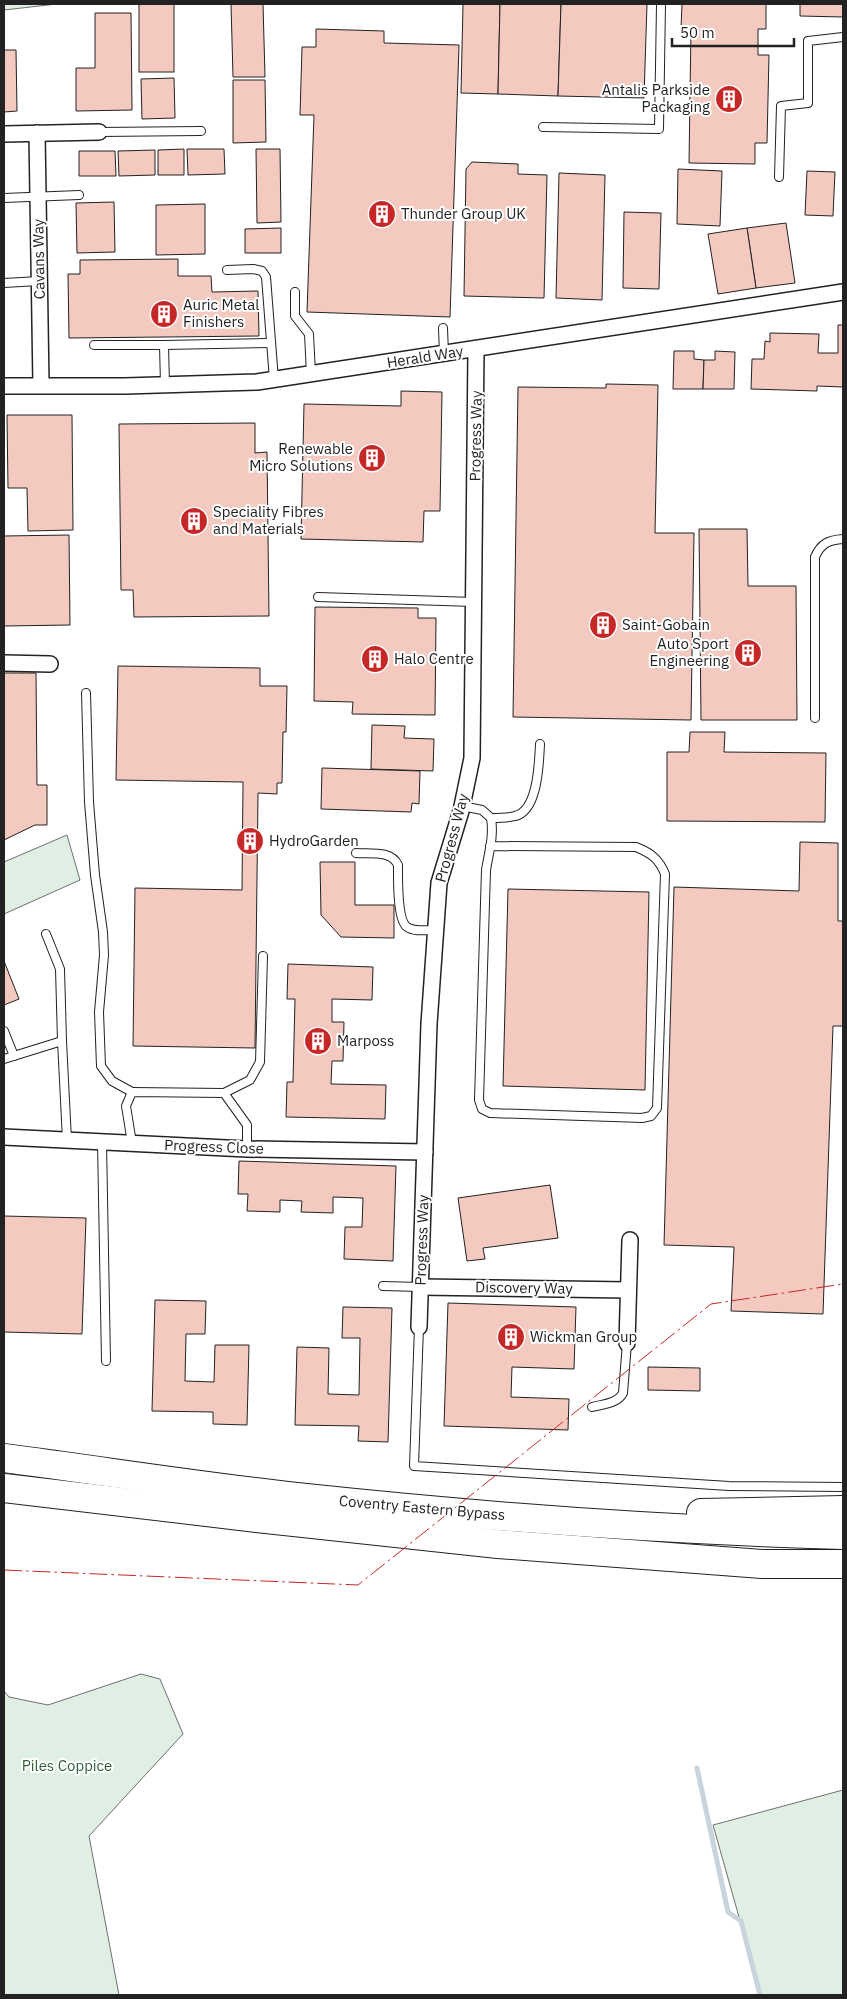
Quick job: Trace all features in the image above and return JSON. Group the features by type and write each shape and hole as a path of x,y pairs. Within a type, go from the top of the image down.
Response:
{"highway":[{"name":"Coventry Eastern Bypass","path":"4,1458 306,1498 620,1526 843,1535"},
{"name":"Coventry Eastern Bypass","path":"4,1488 498,1544 762,1564 843,1564"},
{"path":"306,1498 436,1495 601,1511 720,1513 843,1510"},
{"path":"357,1529 498,1558 760,1577 843,1577"}],"street":[{"path":"4,134 99,132"},
{"name":"Cavans Way","path":"37,133 41,385"},
{"name":"Herald Way","path":"4,386 165,385 257,382 843,292"},
{"name":"Progress Way","path":"419,1327 429,1024 439,883 462,806 472,758 476,349"},
{"path":"4,664 50,664"},
{"name":"Progress Close","path":"4,1138 247,1149 425,1152"},
{"path":"627,1343 630,1240"},
{"name":"Discovery Way","path":"420,1287 628,1290"}],"lane":[{"path":"543,127 659,129 661,4"},
{"path":"779,177 781,106 808,103 808,41 843,37"},
{"path":"99,132 201,131"},
{"path":"4,198 79,195"},
{"path":"227,270 254,269 262,271 266,277 274,380"},
{"path":"4,283 39,281"},
{"path":"295,292 295,316 309,334 311,374"},
{"path":"443,328 444,354"},
{"path":"94,345 271,343"},
{"path":"164,344 165,385"},
{"path":"815,718 815,557 820,547 827,542 843,539"},
{"path":"318,597 474,602"},
{"path":"86,693 89,802 104,955 100,1012 100,1066 112,1081 132,1092 224,1093 250,1080 260,1062 263,956"},
{"path":"491,818 517,816 526,810 537,782 540,744"},
{"path":"462,806 482,810 491,818 493,830 490,846 486,870 479,1091 482,1109 490,1113 642,1118 651,1116 657,1108 665,874 661,863 651,853 636,847 490,846"},
{"path":"356,853 387,854 395,859 398,865 400,910 405,924 413,929 435,930"},
{"path":"46,934 60,969 66,1140"},
{"path":"4,1030 14,1056"},
{"path":"4,1059 62,1041"},
{"path":"132,1092 126,1106 132,1143"},
{"path":"224,1093 248,1125 247,1149"},
{"path":"102,1142 106,1361"},
{"path":"384,1286 420,1287"},
{"path":"419,1327 414,1466 729,1486 843,1487"},
{"path":"592,1407 613,1402 620,1398 623,1393 627,1343"}],"green space":[{"path":"4,4 57,4 4,10"},
{"path":"67,835 80,880 4,914 4,862"},
{"name":"Piles Coppice","path":"141,1674 160,1679 183,1734 89,1836 119,1995 4,1995 4,1691 9,1697 48,1705"},
{"path":"843,1790 843,1995 761,1995 713,1825"}],"building":[{"path":"139,4 174,4 174,72 139,72"},
{"path":"231,4 263,4 265,77 233,77"},
{"path":"463,4 500,4 498,94 461,93"},
{"path":"500,4 561,4 558,96 498,94"},
{"path":"561,4 647,4 644,98 558,96"},
{"name":"Antalis Parkside Packaging","path":"682,4 766,4 766,29 758,29 758,55 769,55 767,143 755,143 755,164 689,163 691,29 681,28"},
{"path":"800,4 843,4 843,17 800,16"},
{"path":"95,13 131,13 132,110 76,111 76,68 95,68"},
{"name":"Thunder Group UK","path":"316,29 384,31 384,43 459,45 450,317 307,312 314,115 300,115 302,47 316,47"},
{"path":"4,50 16,50 17,111 4,112"},
{"path":"174,78 175,118 142,119 141,79"},
{"path":"233,80 265,80 266,142 233,143"},
{"path":"184,149 184,175 158,175 158,150"},
{"path":"187,149 224,149 225,174 188,175"},
{"path":"256,149 280,149 281,222 257,223"},
{"path":"155,150 155,175 119,176 118,151"},
{"path":"79,151 115,151 116,176 79,176"},
{"path":"472,162 518,164 518,174 547,175 544,298 464,296 466,169"},
{"path":"678,169 722,171 720,226 677,224"},
{"path":"807,171 835,172 833,216 805,215"},
{"path":"559,173 605,175 602,300 556,298"},
{"path":"114,202 115,252 77,253 76,203"},
{"path":"205,204 205,254 156,255 156,205"},
{"path":"624,212 661,213 659,289 623,288"},
{"path":"786,223 795,283 756,288 747,228"},
{"path":"281,228 281,253 245,253 245,229"},
{"path":"747,228 756,288 718,294 708,234"},
{"name":"Auric Metal Finishers","path":"178,259 178,276 211,276 212,292 258,291 259,336 69,338 68,274 80,274 80,260"},
{"path":"838,325 843,325 843,387 817,386 817,391 751,389 752,359 764,359 765,341 770,342 770,333 819,334 818,353 838,353"},
{"path":"674,351 694,351 694,359 704,360 703,389 673,389"},
{"path":"715,351 735,352 734,389 703,389 704,360 715,360"},
{"name":"Saint-Gobain","path":"606,384 658,385 655,533 694,533 691,720 513,717 518,387 606,388"},
{"name":"Renewable Micro Solutions","path":"401,391 442,392 440,511 424,511 423,542 301,539 304,404 401,406"},
{"path":"7,415 72,415 73,530 28,531 27,488 8,488"},
{"name":"Speciality Fibres and Materials","path":"255,423 255,453 267,452 269,616 134,617 133,590 121,590 119,424"},
{"name":"Auto Sport Engineering","path":"699,529 747,529 748,586 796,586 797,720 701,720"},
{"path":"69,535 70,625 4,626 4,536"},
{"name":"Halo Centre","path":"315,607 418,608 418,618 436,618 435,715 352,714 353,702 314,701"},
{"name":"HydroGarden","path":"118,666 260,668 260,686 287,686 286,732 283,732 282,783 277,783 277,794 258,793 255,1048 133,1046 135,888 242,890 243,782 116,780"},
{"path":"4,673 36,673 37,785 47,785 47,825 35,825 4,840"},
{"path":"372,725 405,726 404,738 434,739 433,771 371,769"},
{"path":"690,732 725,732 724,752 826,753 825,822 667,821 667,752 689,752"},
{"path":"322,768 420,771 419,804 412,803 411,812 321,809"},
{"path":"800,842 838,843 838,921 843,921 843,1026 833,1026 823,1314 731,1311 734,1247 664,1245 674,887 799,891"},
{"path":"320,862 355,862 355,905 394,905 394,938 341,937 321,915"},
{"path":"508,889 649,892 645,1090 503,1086"},
{"path":"4,961 19,999 4,1005"},
{"name":"Marposs","path":"288,964 373,967 372,1000 332,999 332,1022 344,1022 343,1061 332,1061 331,1084 386,1085 385,1119 286,1117 287,1082 293,1082 295,999 287,999"},
{"path":"239,1161 396,1166 393,1261 344,1259 345,1227 362,1227 363,1198 333,1197 333,1213 301,1212 302,1201 280,1200 280,1212 247,1211 248,1194 238,1194"},
{"path":"550,1185 558,1238 483,1248 485,1259 467,1261 458,1198"},
{"path":"4,1216 86,1218 82,1334 4,1332"},
{"path":"155,1300 206,1301 205,1334 186,1334 185,1381 214,1382 215,1345 249,1345 247,1425 213,1424 213,1412 152,1411"},
{"name":"Wickman Group","path":"448,1303 576,1307 574,1369 512,1367 511,1397 569,1399 568,1430 444,1426"},
{"path":"343,1307 392,1308 388,1442 358,1441 359,1426 295,1425 297,1347 329,1348 328,1394 359,1395 360,1338 342,1338"},
{"path":"648,1367 700,1368 700,1391 648,1390"}],"waterway":[{"path":"697,1768 728,1912 741,1921 760,1995"}],"power":[{"path":"4,1570 358,1585 711,1304 843,1284"}],"place":[{"name":"Antalis Parkside Packaging","path":"729,99"},
{"name":"Thunder Group UK","path":"382,214"},
{"name":"Auric Metal Finishers","path":"164,314"},
{"name":"Renewable Micro Solutions","path":"372,458"},
{"name":"Speciality Fibres and Materials","path":"194,521"},
{"name":"Saint-Gobain","path":"603,625"},
{"name":"Auto Sport Engineering","path":"748,653"},
{"name":"Halo Centre","path":"375,659"},
{"name":"HydroGarden","path":"250,841"},
{"name":"Marposs","path":"318,1041"},
{"name":"Wickman Group","path":"511,1337"}]}
